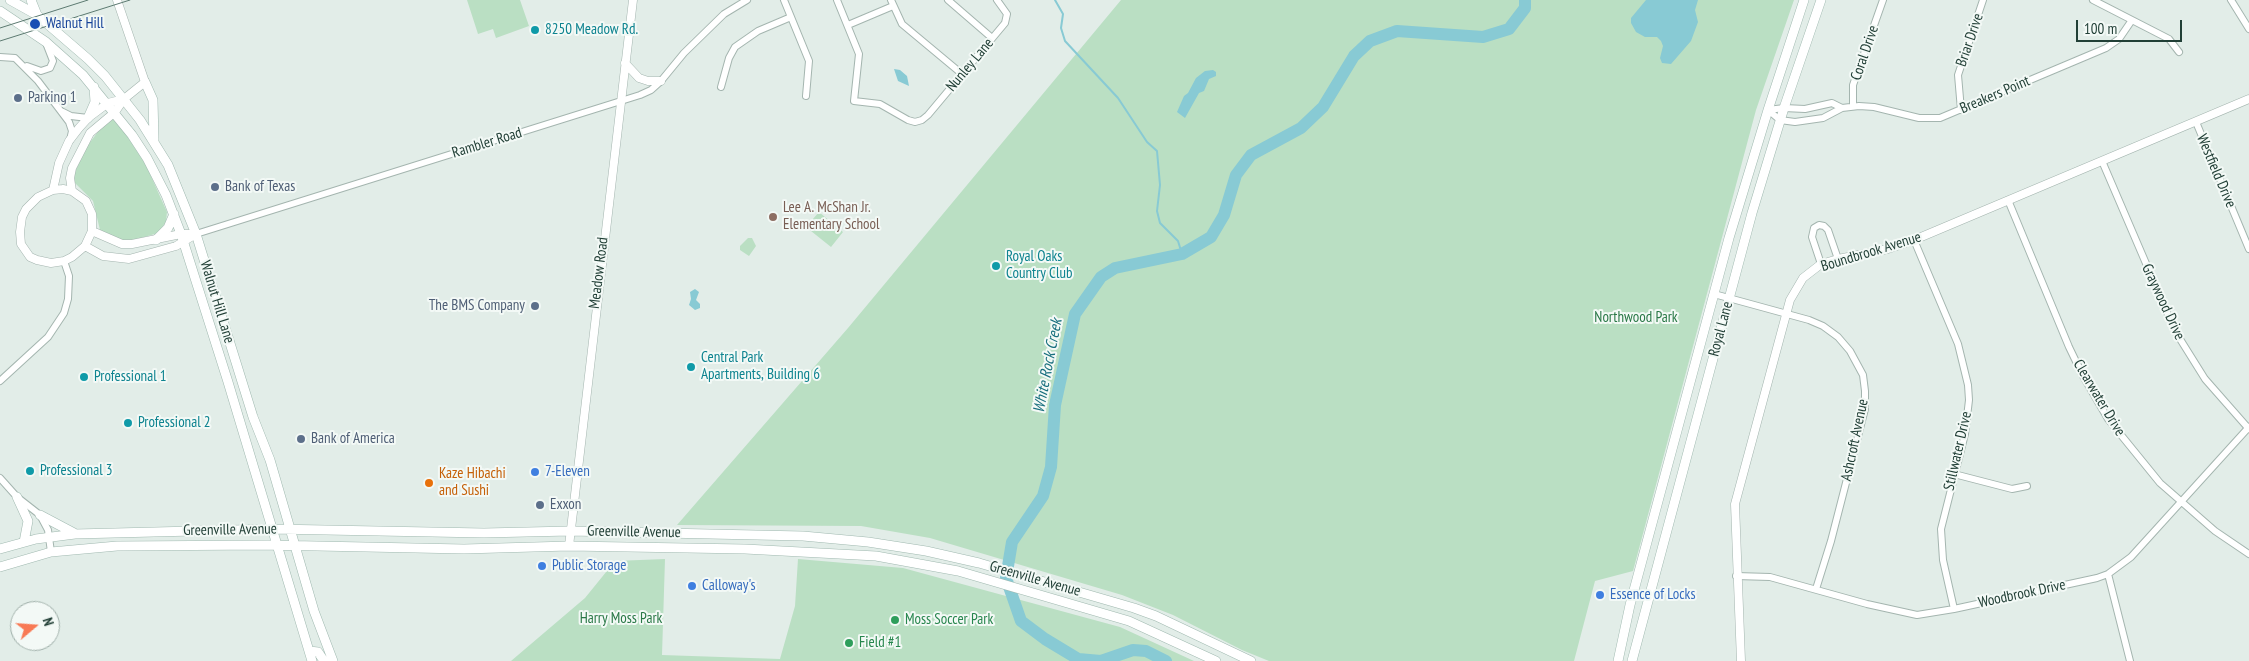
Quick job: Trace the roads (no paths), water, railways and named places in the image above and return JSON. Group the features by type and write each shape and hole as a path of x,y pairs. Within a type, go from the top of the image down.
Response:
{"main road":[{"name":"Walnut Hill Lane","path":"10,0 37,15 88,59 124,99 155,143 175,180 196,234 253,417 270,460 314,611 332,661"},
{"path":"31,0 37,15"},
{"name":"Royal Lane","path":"1618,661 1630,605 1714,294 1768,110 1804,0"},
{"name":"Royal Lane","path":"1632,661 1729,298 1780,120 1821,0"},
{"name":"Walnut Hill Lane","path":"0,11 46,42 83,75 108,103 147,158 174,214 228,382 312,661"},
{"path":"147,84 153,100 155,143"},
{"path":"88,118 95,102 94,87"},
{"path":"156,240 168,228 174,214"},
{"path":"228,382 241,378"},
{"path":"17,497 28,521 24,542"},
{"path":"40,515 75,534"},
{"name":"Greenville Avenue","path":"0,549 24,542 75,534 273,529 464,532 570,531 803,536 876,543 926,551 979,563 1134,608 1156,616 1251,661"},
{"path":"107,532 107,547"},
{"path":"464,532 464,549"},
{"path":"730,534 730,549"},
{"path":"802,552 803,536"},
{"path":"876,543 876,556"},
{"name":"Greenville Avenue","path":"0,568 52,552 107,547 277,545 464,549 569,546 730,549 876,556 932,565 1129,621 1216,661"},
{"path":"309,650 318,652 324,661"}],"street":[{"path":"53,190 59,163 69,141 88,118 108,103 124,99 147,84 117,0"},
{"name":"Meadow Road","path":"569,546 633,0"},
{"name":"Rambler Road","path":"85,246 103,256 129,258 182,238 651,90 661,82 684,54 724,14 747,0"},
{"path":"784,0 809,60 806,96"},
{"path":"836,0 848,25 892,3 902,24 962,74"},
{"path":"948,0 992,38"},
{"name":"Nunley Lane","path":"848,25 859,54 854,101 880,104 915,122 922,120 928,115 1005,23 1007,14 998,0"},
{"name":"Coral Drive","path":"1853,106 1853,85 1883,0"},
{"name":"Briar Drive","path":"1962,110 1958,76 1983,0"},
{"path":"2093,0 2170,39 2180,52"},
{"path":"2231,0 2249,29"},
{"path":"721,87 729,58 735,47 758,31 791,17"},
{"name":"Breakers Point","path":"1780,120 1814,120 1842,108 1853,106 1874,107 1905,116 1930,119 1962,110 2106,48 2119,39 2132,20"},
{"path":"24,65 41,71 50,68 53,61 46,42"},
{"path":"0,57 16,58 24,65 60,110 71,127 69,141"},
{"path":"625,63 639,78 661,82"},
{"path":"72,191 70,173 81,148 96,127 115,112 124,99"},
{"name":"Boundbrook Avenue","path":"1741,661 1736,576 1735,504 1786,313 1796,288 1811,271 1821,264 1888,250 1914,240 2249,99"},
{"name":"Breakers Point","path":"1768,110 1784,108 1805,109 1832,104 1842,108"},
{"path":"60,110 71,116 88,118"},
{"path":"1768,110 1780,120"},
{"name":"Westfield Drive","path":"2196,122 2249,249"},
{"name":"Graywood Drive","path":"2102,161 2175,331 2205,379 2249,428"},
{"path":"53,190 72,191 86,201 90,207 93,222 92,231 85,246 64,261 50,263 37,260 25,250 20,238 20,223 26,209 38,197 53,190"},
{"name":"Clearwater Drive","path":"2008,200 2083,376 2108,418 2160,483 2215,531 2249,554"},
{"path":"1821,264 1812,236 1814,228 1819,225 1824,226 1828,230 1838,259"},
{"name":"Rambler Road","path":"92,231 122,244 182,238"},
{"name":"Stillwater Drive","path":"1914,240 1958,344 1966,369 1969,393 1968,417 1941,529 1943,560 1954,609"},
{"path":"0,382 48,338 64,313 68,298 69,276 64,261"},
{"name":"Ashcroft Avenue","path":"1714,294 1809,320 1832,331 1857,362 1865,391 1864,409 1831,542 1816,589"},
{"name":"Woodbrook Drive","path":"1736,576 1770,577 1896,612 1917,615 1954,609 2108,574 2131,557 2249,428"},
{"path":"1954,474 2012,489 2027,486"},
{"path":"0,478 17,497 46,522 52,552"},
{"path":"2108,574 2130,661"}],"water":[{"path":"1646,0 1698,0 1695,10 1698,22 1691,41 1671,64 1662,63 1660,58 1663,46 1661,41 1657,37 1645,37 1636,32 1631,23 1631,18"},
{"path":"894,69 900,70 907,76 909,86 898,81"},
{"path":"1213,70 1216,72 1216,76 1209,79 1204,91 1199,93 1185,118 1177,112 1184,96 1188,93 1196,78 1205,71"},
{"path":"695,289 699,292 696,300 700,304 700,308 695,310 689,305 691,299 690,292"}],"waterway":[{"path":"1055,0 1063,14 1061,28 1065,41 1118,98 1147,142 1157,151 1160,185 1157,211 1160,223 1178,241 1182,254"},
{"name":"White Rock Creek","path":"1101,661 1078,659 1045,639 1021,621 1006,578 1012,542 1043,496 1051,467 1055,405 1075,314 1101,277 1115,268 1182,254 1211,237 1224,215 1236,175 1251,155 1301,128 1323,107 1354,56 1370,41 1397,31 1483,37 1509,29 1525,8 1525,0"},
{"name":"White Rock Creek","path":"1101,661 1133,650 1146,651 1166,661"}],"tram line":[{"path":"0,28 88,0"},
{"path":"0,41 130,0"}],"place":[{"name":"Walnut Hill","path":"35,24"},
{"name":"8250 Meadow Rd.","path":"535,30"},
{"name":"Parking 1","path":"18,98"},
{"name":"Bank of Texas","path":"215,187"},
{"name":"Lee A. McShan Jr. Elementary School","path":"773,217"},
{"name":"Royal Oaks Country Club","path":"996,266"},
{"name":"The BMS Company","path":"535,306"},
{"name":"Central Park Apartments, Building 6","path":"691,367"},
{"name":"Professional 1","path":"84,377"},
{"name":"Professional 2","path":"128,423"},
{"name":"Bank of America","path":"301,439"},
{"name":"Professional 3","path":"30,471"},
{"name":"7-Eleven","path":"535,472"},
{"name":"Kaze Hibachi and Sushi","path":"429,483"},
{"name":"Exxon","path":"540,505"},
{"name":"Public Storage","path":"542,566"},
{"name":"Calloway's","path":"692,586"},
{"name":"Essence of Locks","path":"1600,595"},
{"name":"Moss Soccer Park","path":"895,620"},
{"name":"Field #1","path":"849,643"}],"park label":[{"name":"Northwood Park","path":"1636,318"},
{"name":"Harry Moss Park","path":"621,619"}]}
